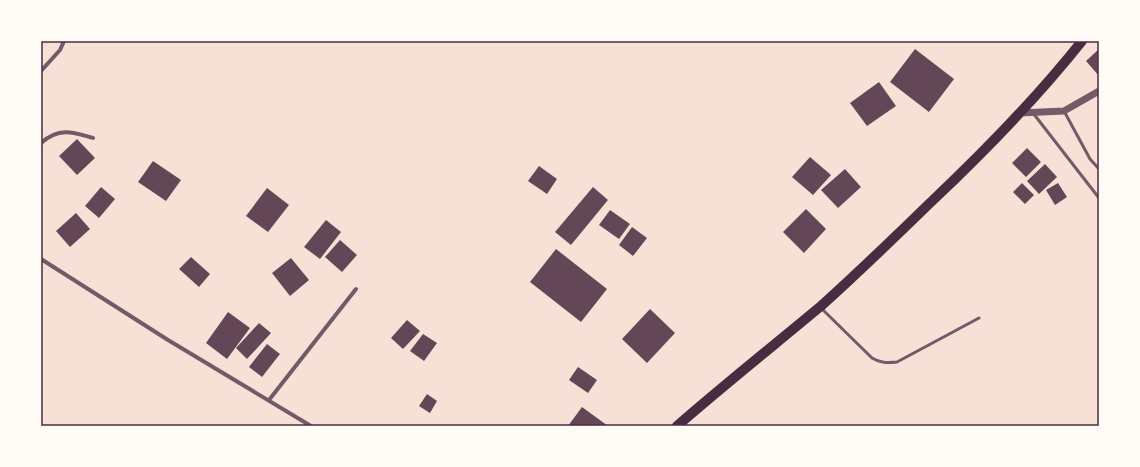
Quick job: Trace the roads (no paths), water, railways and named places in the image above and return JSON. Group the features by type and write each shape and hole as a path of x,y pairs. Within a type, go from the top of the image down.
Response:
{"main road":[{"path":"677,426 863,269 991,145 1057,73 1082,41"}],"street":[{"path":"41,71 60,50 64,41"},
{"path":"1020,113 1064,111 1099,91"},
{"path":"41,142 52,134 61,132 74,132 93,138"},
{"path":"41,259 168,340 311,426"},
{"path":"268,400 356,289"}],"lane":[{"path":"1064,111 1090,159 1099,170"},
{"path":"1033,113 1099,198"},
{"path":"820,306 872,358 879,362 888,363 897,362 979,318"}]}
